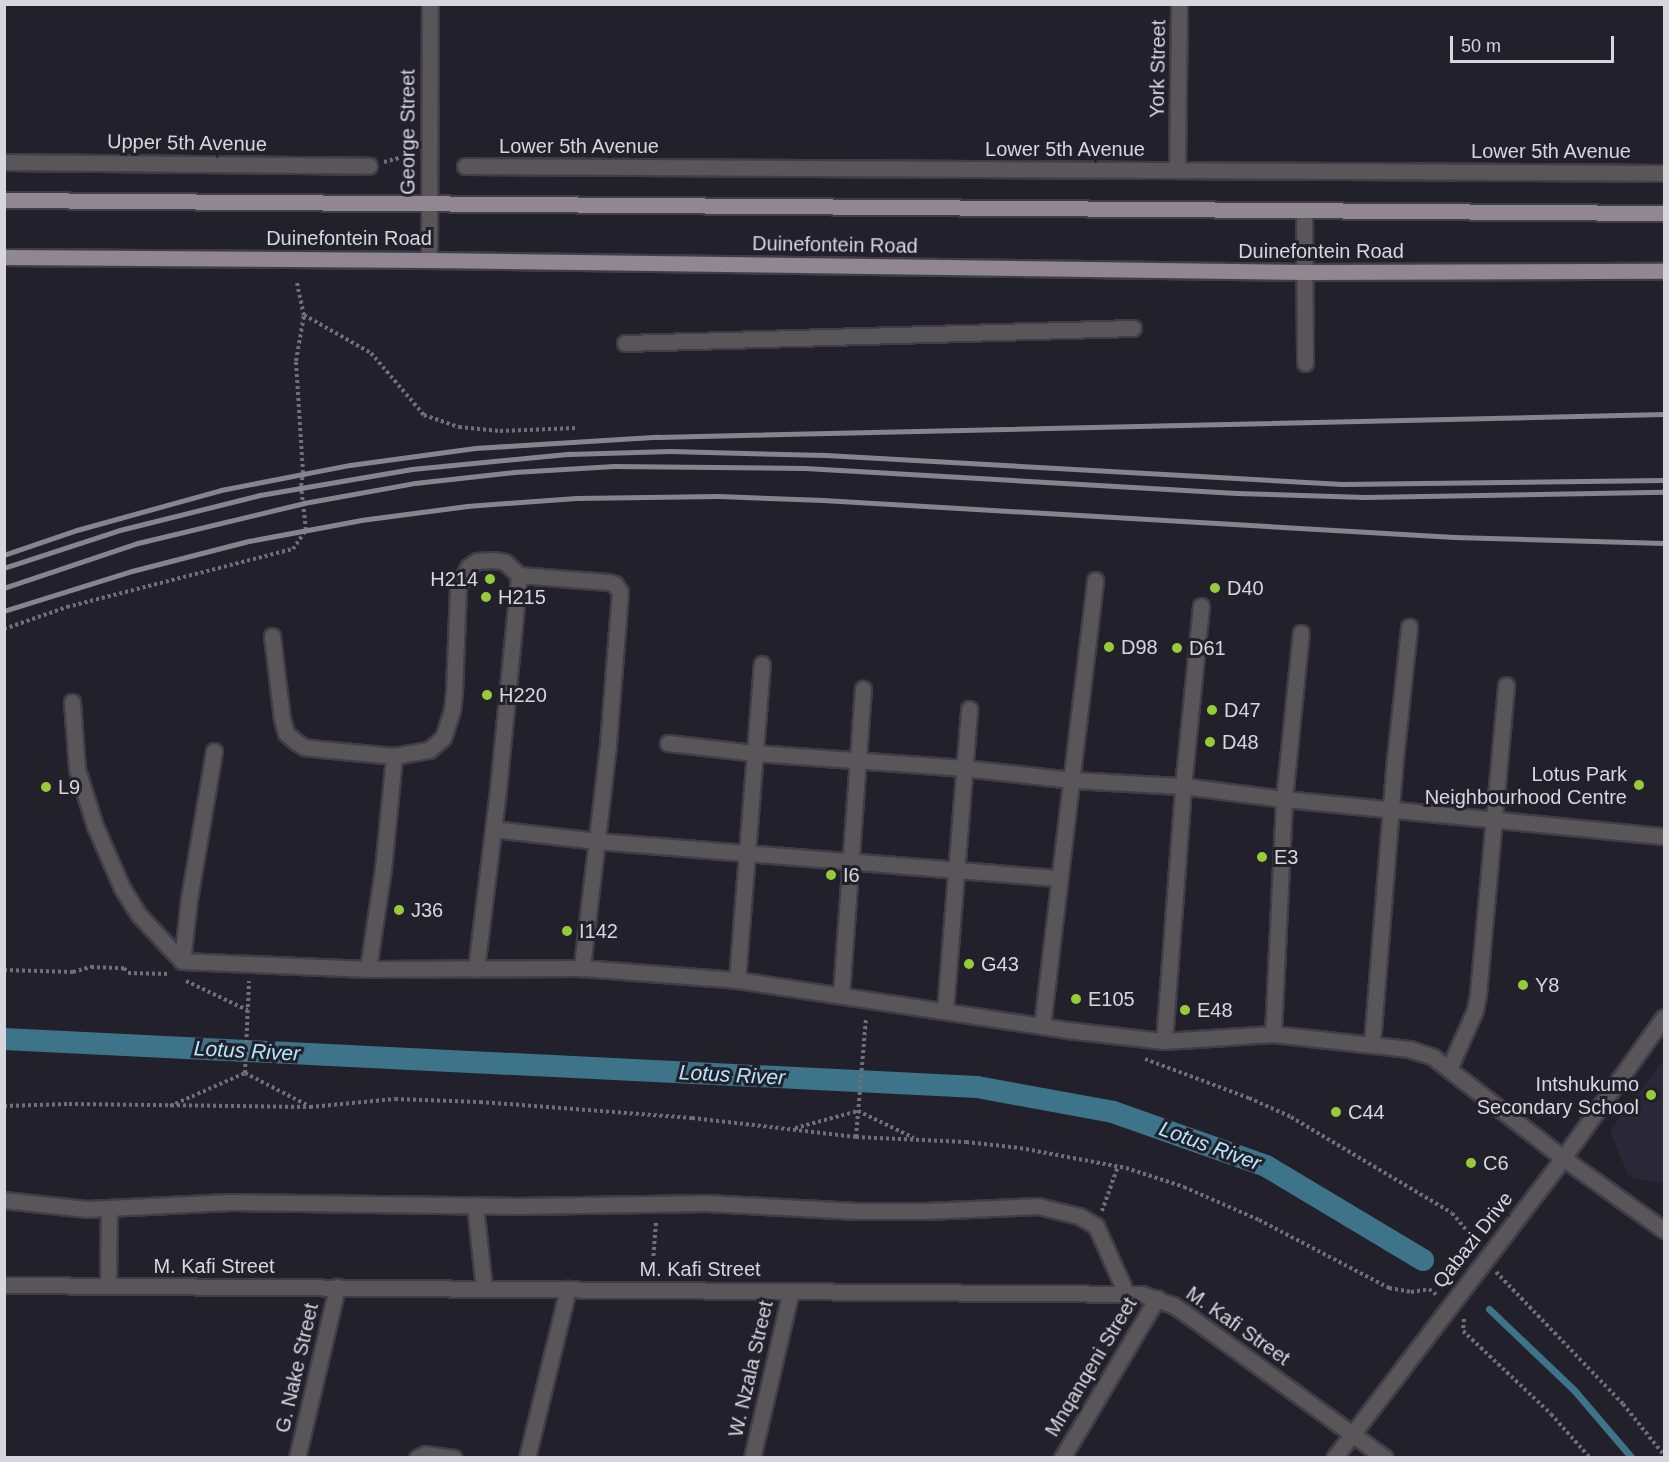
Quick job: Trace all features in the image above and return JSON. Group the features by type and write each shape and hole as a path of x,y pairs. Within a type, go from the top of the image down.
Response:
{"main road":[{"name":"Duinefontein Road","path":"4,200 1665,213"},
{"name":"Duinefontein Road","path":"4,257 429,260 1305,272 1665,271"}],"street":[{"name":"George Street","path":"429,260 430,4"},
{"name":"York Street","path":"1177,170 1179,4"},
{"name":"Upper 5th Avenue","path":"4,162 369,166"},
{"name":"Lower 5th Avenue","path":"465,166 1665,173"},
{"path":"1304,211 1305,363"},
{"path":"625,343 1133,328"},
{"path":"272,636 282,719 286,732 294,741 304,747 394,756 437,746 448,728 454,692 458,587 468,567 477,561 494,560 505,562 519,575 608,582 618,587 618,623 582,968"},
{"path":"476,969 519,575"},
{"path":"1042,1026 1095,580"},
{"path":"1164,1041 1183,786 1201,606"},
{"path":"1372,1043 1409,627"},
{"path":"1273,1034 1284,799 1301,633"},
{"path":"737,980 762,664"},
{"path":"1449,1069 1471,1019 1478,994 1506,685"},
{"path":"841,994 863,689"},
{"path":"72,702 76,769 95,826 122,888 133,906 182,961 368,969 582,968 737,980 1042,1026 1164,1041 1273,1034 1372,1043 1422,1052 1449,1069 1563,1158 1665,1230"},
{"path":"945,1010 969,710"},
{"path":"668,743 755,753 964,768 1072,780 1183,786 1284,799 1495,818 1590,831 1665,836"},
{"path":"182,961 189,899 213,751"},
{"path":"368,969 383,869 394,756"},
{"path":"493,829 597,841 748,854 851,859 1060,878"},
{"name":"Qabazi Drive","path":"1334,1458 1563,1158 1665,1017"},
{"path":"4,1200 109,1209 230,1202 475,1205 658,1202 857,1211 1038,1206 1069,1213 1096,1226 1126,1293"},
{"path":"475,1205 484,1289"},
{"path":"108,1286 109,1209"},
{"name":"M. Kafi Street","path":"4,1285 1126,1293 1157,1298 1185,1313 1385,1458"},
{"name":"G. Nake Street","path":"297,1458 337,1287"},
{"path":"527,1458 568,1289"},
{"name":"W. Nzala Street","path":"752,1458 791,1291"},
{"name":"Mnqanqeni Street","path":"1062,1458 1157,1298"},
{"path":"417,1458 425,1454 454,1458"}],"path":[{"path":"4,628 67,607 293,549 306,530 301,486 303,473 296,362 304,315 297,284"},
{"path":"304,315 371,353 424,415 459,428 500,431 577,428"},
{"path":"245,1073 249,963"},
{"path":"4,970 73,972 91,966 124,968 128,973"},
{"path":"184,979 248,1010"},
{"path":"856,1137 867,999"},
{"path":"1134,1055 1249,1098 1291,1117 1402,1180 1452,1213 1489,1254 1495,1271 1623,1404 1665,1455"},
{"path":"245,1073 310,1107"},
{"path":"168,1107 245,1073"},
{"path":"4,1106 69,1104 310,1107 395,1099 480,1102 792,1129 856,1137 1020,1148 1118,1166 1184,1187 1259,1220 1389,1288 1411,1292 1429,1289 1465,1319 1463,1330 1551,1414 1590,1458"},
{"path":"792,1129 858,1111 918,1140"},
{"path":"1096,1226 1118,1166"},
{"path":"650,1290 658,1202"}],"shaded area":[{"name":"Intshukumo Secondary School","path":"1664,1059 1664,1184 1629,1177 1610,1131"}],"waterway":[{"name":"Lotus River","path":"4,1039 977,1087 1113,1112 1266,1166 1423,1260"},
{"path":"1489,1309 1574,1390 1632,1458"}],"railway":[{"path":"4,555 77,530 221,490 350,465 475,448 657,437 1664,414"},
{"path":"4,568 120,530 260,495 412,469 569,454 670,451 826,455 1342,484 1664,480"},
{"path":"4,588 138,543 304,503 415,483 514,472 614,466 805,468 1236,493 1365,497 1664,492"},
{"path":"4,611 132,571 249,541 361,520 467,506 576,498 718,496 823,500 1454,537 1664,543"}],"place":[{"name":"H214","path":"490,579"},
{"name":"D40","path":"1215,588"},
{"name":"H215","path":"486,597"},
{"name":"D98","path":"1109,647"},
{"name":"D61","path":"1177,648"},
{"name":"H220","path":"487,695"},
{"name":"D47","path":"1212,710"},
{"name":"D48","path":"1210,742"},
{"name":"Lotus Park Neighbourhood Centre","path":"1639,785"},
{"name":"L9","path":"46,787"},
{"name":"E3","path":"1262,857"},
{"name":"I6","path":"831,875"},
{"name":"J36","path":"399,910"},
{"name":"I142","path":"567,931"},
{"name":"G43","path":"969,964"},
{"name":"Y8","path":"1523,985"},
{"name":"E105","path":"1076,999"},
{"name":"E48","path":"1185,1010"},
{"name":"Intshukumo Secondary School","path":"1651,1095"},
{"name":"C44","path":"1336,1112"},
{"name":"C6","path":"1471,1163"}]}
